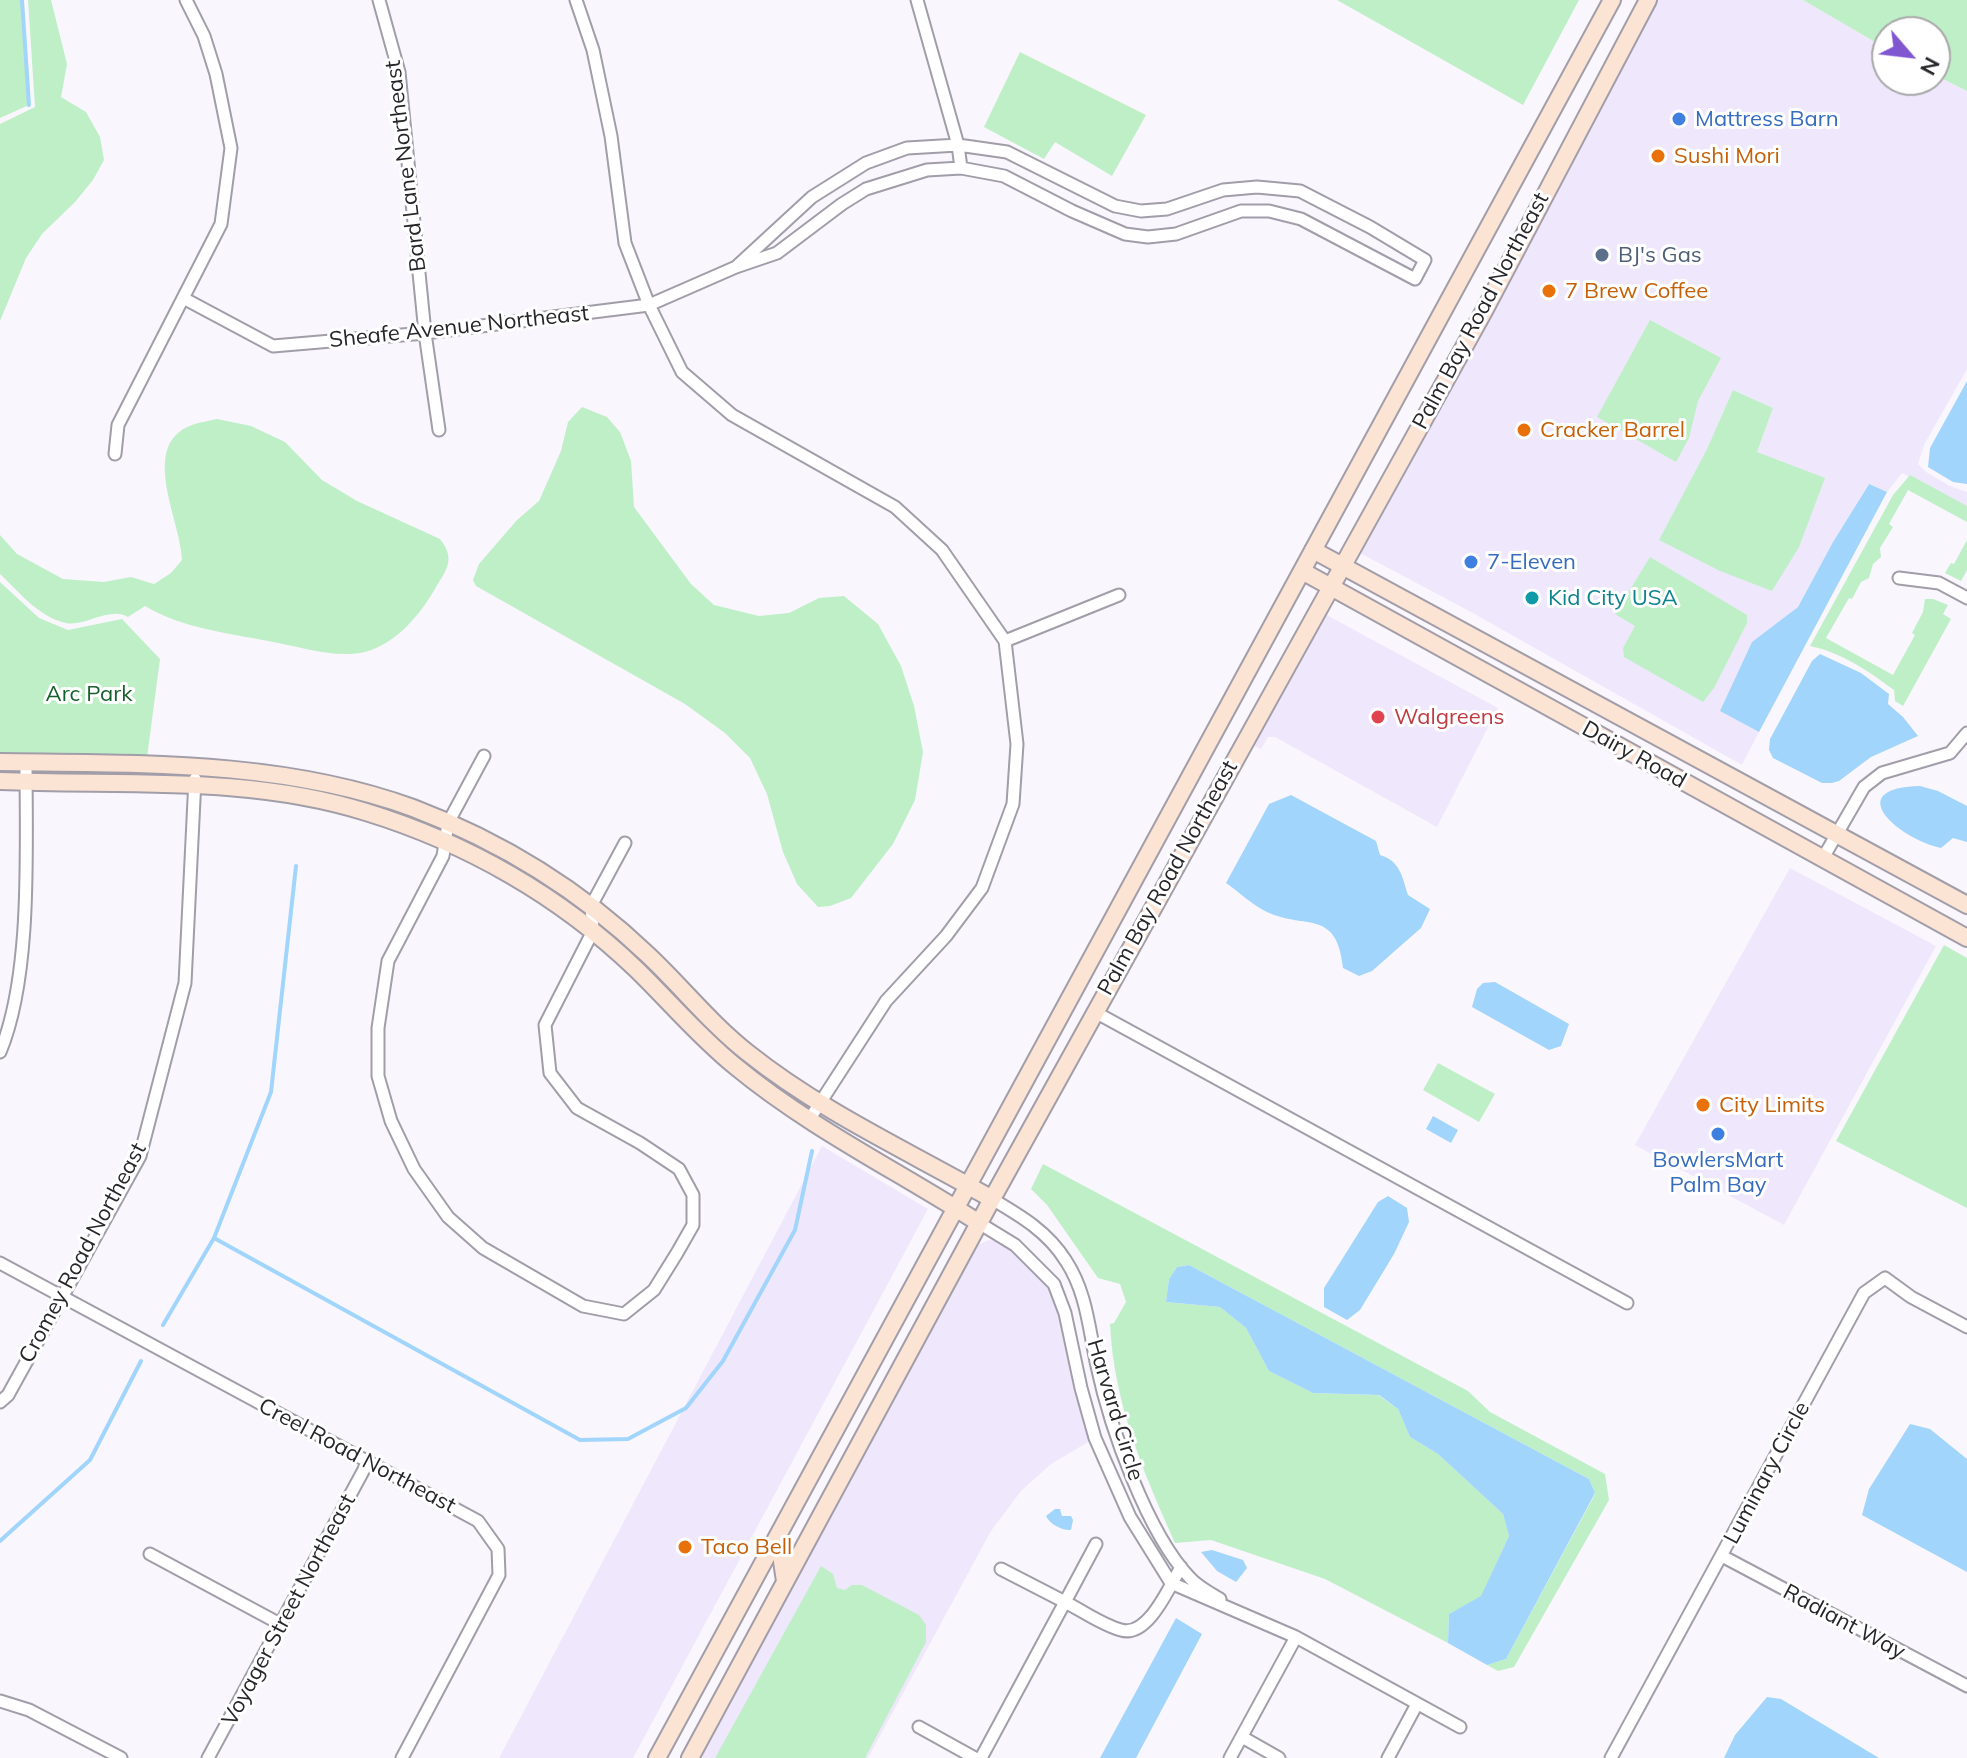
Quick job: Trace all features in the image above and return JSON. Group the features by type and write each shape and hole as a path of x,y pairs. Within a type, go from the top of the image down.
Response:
{"main road":[{"name":"Palm Bay Road Northeast","path":"657,1758 1612,0"},
{"name":"Palm Bay Road Northeast","path":"690,1758 992,1199 1484,311 1648,0"},
{"name":"Dairy Road","path":"1313,550 1967,905"},
{"name":"Dairy Road","path":"1302,571 1967,938"},
{"path":"1660,738 1674,776"},
{"path":"1687,753 1700,792"},
{"path":"0,762 196,767 302,778 371,794 448,823 511,853 591,906 648,955 744,1050 818,1104 992,1199"},
{"path":"0,781 195,785 297,795 364,811 444,840 504,870 567,911 635,968 734,1065 809,1120 979,1223"},
{"path":"1082,975 1086,995 1095,1012"},
{"path":"798,1498 798,1533 805,1546"},
{"path":"772,1544 780,1548 785,1581"}],"street":[{"path":"115,454 118,425 221,224 231,148 212,61 204,36 186,0"},
{"name":"Bard Lane Northeast","path":"379,0 399,72 425,333 439,430"},
{"path":"576,0 593,50 605,107 625,243 649,305 682,372 732,415 895,507 942,550 1005,641 1017,744 1013,804 982,888 946,936 886,1001 809,1120"},
{"path":"917,0 958,145 961,168"},
{"name":"Sheafe Avenue Northeast","path":"185,299 273,346 425,333 649,305 736,267 777,253 866,189 927,170 961,168 1004,176 1082,217 1125,234 1148,237 1176,234 1241,211 1269,211 1301,219 1325,230 1415,279 1425,260 1300,191 1257,187 1223,190 1167,209 1141,211 1115,206 1007,152 958,145 907,148 866,163 812,197 736,267"},
{"path":"1899,578 1939,583 1967,598"},
{"path":"1005,641 1119,595"},
{"path":"1823,858 1864,787 1882,773 1950,753 1967,733"},
{"path":"484,756 448,823 443,856 388,961 378,1028 378,1076 391,1121 414,1169 448,1217 483,1248 583,1306 624,1314 654,1290 677,1253 693,1225 693,1195 679,1169 577,1108 550,1073 545,1025 593,931 591,906 625,843"},
{"path":"0,1052 9,1031 23,941 26,762"},
{"name":"Cromey Road Northeast","path":"0,1402 8,1395 64,1297 140,1156 185,983 196,767"},
{"path":"1095,1012 1627,1303"},
{"name":"Harvard Circle","path":"992,1199 1042,1231 1067,1262 1086,1303 1098,1369 1118,1435 1145,1506 1192,1580 1247,1617"},
{"name":"Harvard Circle","path":"979,1223 1015,1245 1054,1284 1065,1313 1095,1438 1130,1517 1171,1583 1296,1637 1460,1727"},
{"name":"Creel Road Northeast","path":"0,1263 478,1521 498,1549 499,1575 402,1758"},
{"name":"Luminary Circle","path":"1611,1758 1864,1293 1885,1278 1911,1297 1967,1327"},
{"name":"Voyager Street Northeast","path":"208,1758 368,1462"},
{"path":"981,1758 1096,1544"},
{"path":"150,1554 282,1625"},
{"name":"Radiant Way","path":"1722,1556 1967,1686"},
{"path":"1001,1569 1122,1631 1137,1630 1148,1622 1181,1567"},
{"path":"1230,1758 1296,1637"},
{"path":"0,1701 29,1710 121,1758"},
{"path":"1388,1758 1417,1704"},
{"path":"919,1727 975,1758"},
{"path":"1242,1737 1279,1758"}],"shaded area":[{"path":"1656,0 1803,0 1871,40 1871,96 1951,96 1951,83 1967,91 1967,369 1924,445 1918,464 1950,486 1967,492 1967,507 1902,473 1887,492 1868,485 1798,607 1752,643 1721,710 1758,732 1760,730 1742,765 1358,552","holes":["1733,390 1773,408 1757,452 1706,451"]},
{"path":"1323,613 1498,708 1437,827 1275,737 1268,737 1261,749 1250,744"},
{"path":"1790,868 1936,946 1784,1225 1635,1145"},
{"path":"822,1146 928,1209 633,1758 499,1758"},
{"path":"989,1240 1015,1245 1054,1284 1095,1438 1051,1464 1021,1491 991,1531 868,1758 700,1758 973,1247"}],"green space":[{"path":"0,0 22,0 29,105 0,118"},
{"path":"28,0 51,0 67,64 61,97 86,112 100,137 104,160 93,180 42,234 26,258 0,321 0,124 35,107"},
{"path":"1337,0 1579,0 1523,105"},
{"path":"1803,0 1967,0 1967,91 1951,83 1951,16 1871,16 1871,40"},
{"path":"1020,52 1146,115 1112,176 1055,142 1044,159 984,127"},
{"path":"1650,320 1721,358 1698,401 1689,438 1676,462 1597,417"},
{"path":"1733,390 1773,408 1757,452 1825,478 1799,547 1772,591 1720,571 1659,540 1706,451"},
{"path":"582,407 607,417 620,432 631,461 634,507 691,584 714,605 759,616 789,613 819,598 844,596 878,624 901,666 914,706 923,752 915,800 893,844 851,898 818,907 797,884 783,852 767,794 750,758 725,733 685,704 476,586 473,580 479,564 517,520 539,501 561,451 568,422"},
{"path":"217,419 251,426 285,442 322,480 357,501 440,539 447,552 446,568 423,607 397,635 365,652 341,654 205,629 174,620 145,606 128,617 113,614 66,623 39,610 0,574 0,535 17,554 63,579 104,582 131,577 154,584 171,573 182,560 166,485 168,449 176,435 192,425"},
{"path":"1910,475 1967,506 1967,522 1908,490 1889,524 1893,527 1880,548 1881,557 1873,564 1869,578 1861,582 1852,599 1849,598 1826,638 1893,675 1915,635 1912,633 1923,612 1925,599 1948,605 1943,614 1951,619 1903,706 1895,701 1894,690 1865,670 1833,653 1810,646 1893,495"},
{"path":"1967,540 1967,570 1961,581 1945,573 1951,563 1954,564"},
{"path":"1650,557 1747,615 1747,623 1714,688 1703,702 1624,657 1623,648 1635,626 1615,614"},
{"name":"Arc Park","path":"0,582 39,618 68,630 122,619 160,659 146,765 0,755"},
{"path":"1944,945 1967,958 1967,1208 1836,1141"},
{"path":"1438,1063 1495,1094 1479,1122 1423,1090"},
{"path":"1043,1164 1468,1391 1490,1412 1605,1474 1609,1500 1514,1667 1498,1671 1487,1665 1506,1659 1595,1494 1589,1479 1189,1265 1177,1267 1169,1279 1166,1302 1220,1307 1246,1328 1269,1371 1313,1393 1378,1395 1398,1409 1410,1437 1438,1454 1503,1514 1509,1536 1481,1597 1449,1614 1448,1643 1325,1579 1211,1540 1175,1543 1141,1463 1117,1382 1110,1324 1114,1323 1126,1302 1120,1284 1098,1278 1047,1205 1031,1189"},
{"path":"821,1566 833,1574 837,1588 845,1590 852,1585 862,1585 919,1615 926,1625 926,1642 865,1758 715,1758"}],"water":[{"path":"1967,381 1967,484 1953,482 1928,467 1930,448"},
{"path":"1869,484 1887,492 1759,732 1720,711 1752,642 1798,607"},
{"path":"1820,654 1861,673 1889,694 1888,704 1918,736 1871,757 1832,783 1822,783 1773,758 1769,750 1770,739 1812,661"},
{"path":"1920,786 1938,791 1967,806 1967,842 1953,838 1941,848 1925,843 1895,825 1885,814 1880,804 1884,795 1896,789"},
{"path":"1291,795 1376,841 1380,855 1392,861 1399,870 1408,895 1430,909 1421,928 1372,971 1359,976 1343,968 1340,949 1334,936 1326,929 1267,912 1226,883 1269,804"},
{"path":"1495,982 1569,1024 1561,1046 1549,1050 1472,1007 1477,989 1483,983"},
{"path":"1433,1116 1458,1130 1451,1143 1426,1129"},
{"path":"1388,1196 1407,1208 1409,1222 1394,1254 1360,1310 1347,1320 1324,1307 1324,1288 1378,1202"},
{"path":"1189,1265 1589,1479 1595,1493 1506,1659 1487,1665 1448,1643 1449,1614 1481,1596 1509,1536 1503,1514 1438,1454 1410,1437 1398,1409 1379,1395 1313,1393 1269,1371 1246,1328 1220,1307 1166,1302 1169,1279 1177,1267"},
{"path":"1910,1424 1930,1429 1967,1459 1967,1572 1862,1515 1869,1489"},
{"path":"1060,1509 1062,1516 1071,1516 1071,1530 1057,1526 1048,1519 1046,1516"},
{"path":"1212,1550 1243,1560 1247,1568 1236,1582 1217,1571 1201,1552"},
{"path":"1176,1618 1202,1634 1136,1758 1100,1758"},
{"path":"1767,1697 1781,1699 1879,1758 1724,1758 1735,1735"}],"waterway":[{"path":"22,0 29,105"},
{"path":"163,1325 214,1238 271,1092 296,866"},
{"path":"214,1238 580,1440 628,1439 686,1408 723,1361 795,1230 812,1151"},
{"path":"0,1541 90,1460 141,1361"}],"place":[{"name":"Mattress Barn","path":"1679,119"},
{"name":"Sushi Mori","path":"1658,156"},
{"name":"BJ's Gas","path":"1602,255"},
{"name":"7 Brew Coffee","path":"1549,291"},
{"name":"Cracker Barrel","path":"1524,430"},
{"name":"7-Eleven","path":"1471,562"},
{"name":"Kid City USA","path":"1532,598"},
{"name":"Walgreens","path":"1378,717"},
{"name":"City Limits","path":"1703,1105"},
{"name":"BowlersMart Palm Bay","path":"1718,1134"},
{"name":"Taco Bell","path":"685,1547"}]}
